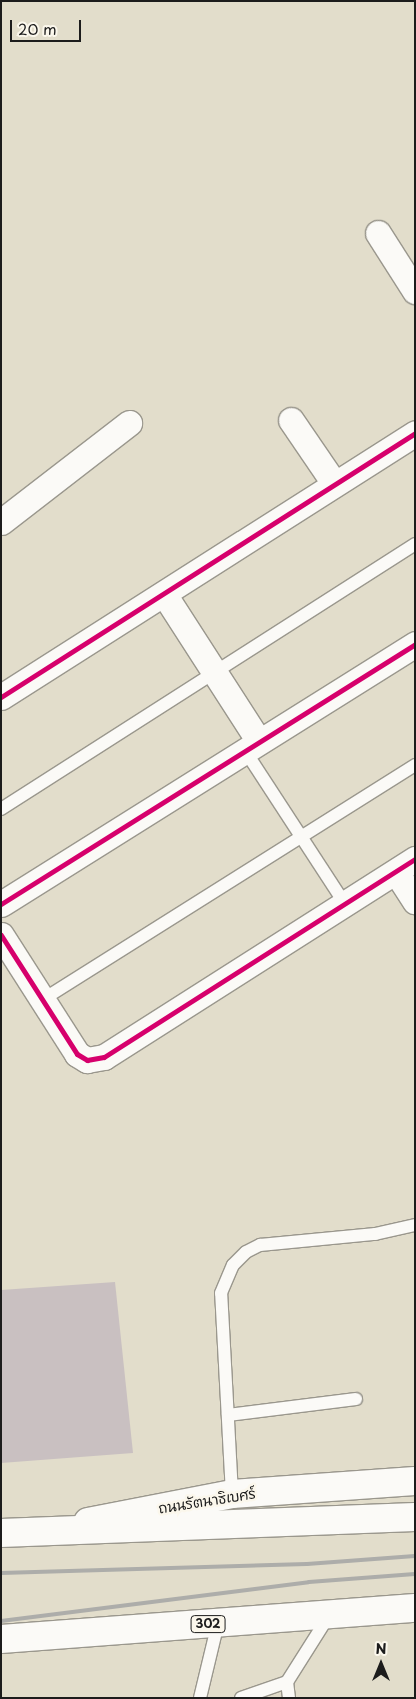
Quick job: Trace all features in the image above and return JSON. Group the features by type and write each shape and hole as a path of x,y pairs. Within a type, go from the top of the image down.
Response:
{"main road":[{"name":"ถนนรัตนาธิเบศร์","path":"1,1533 45,1530 232,1494 415,1481"},
{"path":"45,1530 415,1517"},
{"name":"302","path":"1,1639 415,1608"}],"street":[{"path":"378,233 415,291"},
{"path":"291,420 334,483"},
{"path":"1,522 129,423"},
{"path":"1,697 415,433"},
{"path":"164,594 214,672 251,745"},
{"path":"1,904 251,745 415,644"},
{"path":"1,935 77,1054 88,1060 104,1057 405,865 415,901"}],"lane":[{"path":"1,809 415,544"},
{"path":"251,745 301,838 345,904"},
{"path":"42,1000 415,766"},
{"path":"232,1494 221,1293 233,1264 246,1252 260,1245 375,1234 415,1225"},
{"path":"228,1415 356,1399"},
{"path":"241,1698 287,1682 330,1614"},
{"path":"200,1698 218,1623"},
{"path":"287,1682 289,1698"}],"building":[{"path":"115,1282 133,1453 1,1463 1,1290"}],"railway":[{"path":"1,1573 307,1564 415,1556"},
{"path":"1,1621 309,1582 415,1574"}],"cycle path":[{"path":"1,697 415,433"},
{"path":"1,904 415,644"},
{"path":"1,935 77,1054 87,1060 104,1057 415,859"}]}
